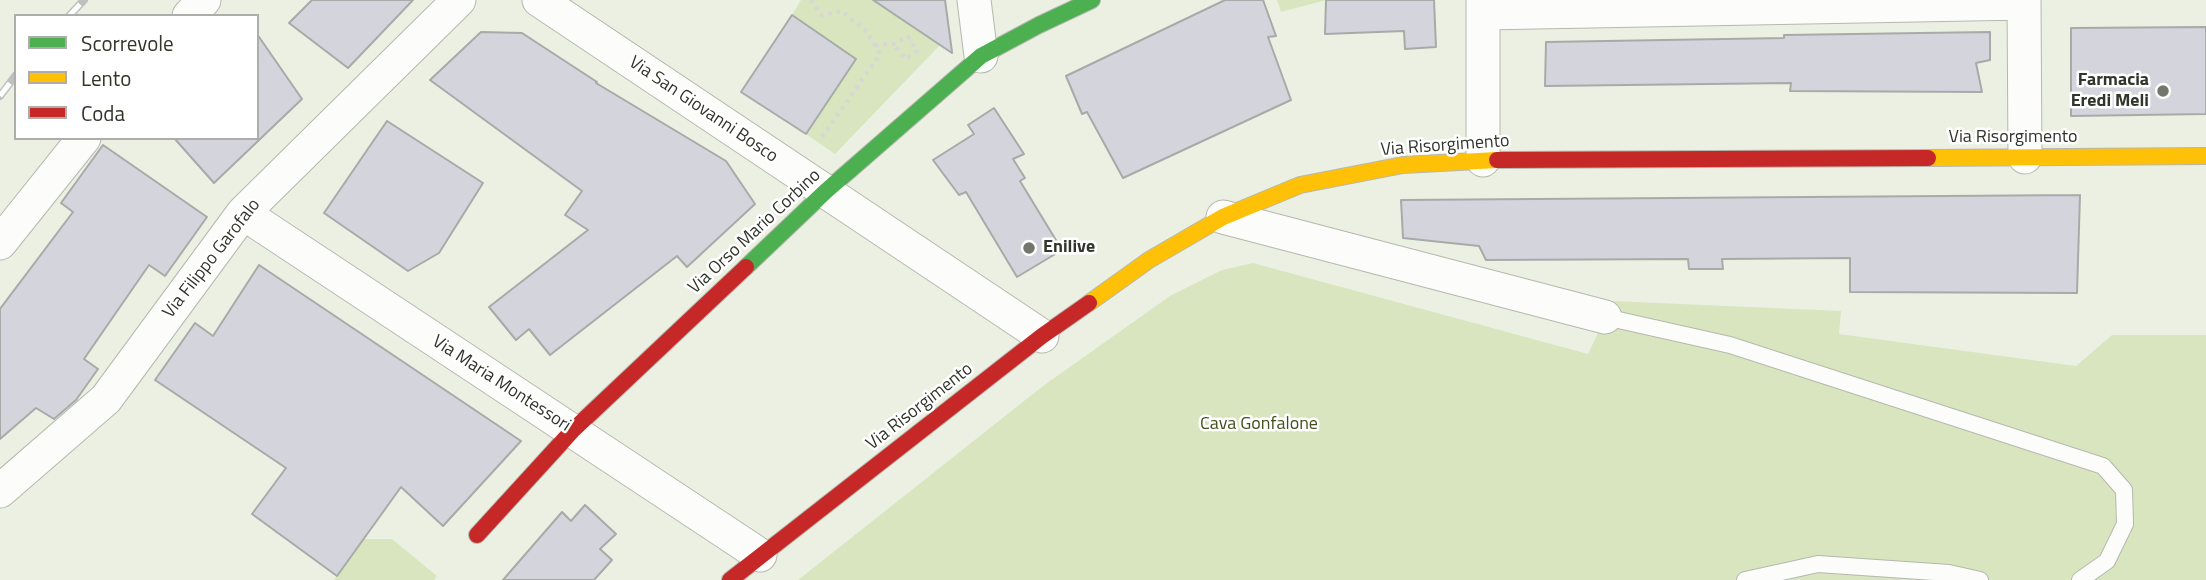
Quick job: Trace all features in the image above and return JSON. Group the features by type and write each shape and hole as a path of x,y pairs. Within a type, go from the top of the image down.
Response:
{"main road":[{"name":"Via Orso Mario Corbino","path":"477,535 572,431 826,191 981,56 1038,25 1093,0"},
{"name":"Via Risorgimento","path":"730,580 1042,336 1149,260 1223,217 1300,185 1403,165 1483,160 2200,156"}],"street":[{"path":"191,14 204,0"},
{"name":"Via Filippo Garofalo","path":"0,491 106,399 243,213 459,0"},
{"name":"Via San Giovanni Bosco","path":"539,0 1042,336"},
{"path":"974,0 981,56"},
{"path":"1483,160 1483,6 2024,1 2025,158"},
{"path":"0,243 82,140"},
{"name":"Via Maria Montessori","path":"243,213 760,555"},
{"path":"1223,217 1605,317"}],"lane":[{"path":"2200,156 2206,171"},
{"path":"1605,317 1730,345 2103,466 2124,490 2125,524 2106,561 2080,580"},
{"path":"1745,580 1818,564 1949,573 1980,580"}],"path":[{"path":"811,0 821,15 842,11 867,32 880,54 818,143"},
{"path":"875,45 893,44 908,37 917,51 906,59 893,44"}],"green space":[{"path":"801,0 875,0 940,45 835,154 806,134 856,59 792,15"},
{"path":"1277,0 1326,0 1281,12"},
{"name":"Cava Gonfalone","path":"1253,263 1588,354 1613,301 1841,311 1839,334 2076,366 2112,335 2206,335 2206,580 798,580 1043,386 1170,296 1222,270"},
{"path":"364,539 392,539 437,576 434,580 334,580"}],"building":[{"path":"312,0 413,0 348,68 289,23"},
{"path":"873,0 945,0 952,53"},
{"path":"1225,0 1263,0 1276,36 1268,37 1291,100 1123,178 1087,112 1082,114 1066,76"},
{"path":"1326,0 1434,0 1436,47 1405,49 1404,31 1325,34"},
{"path":"792,15 856,59 806,134 741,92"},
{"path":"2206,27 2206,114 2071,116 2071,28"},
{"path":"481,32 522,33 596,83 726,161 755,204 687,267 677,256 550,355 529,329 516,340 489,307 588,230 565,215 582,191 430,80"},
{"path":"1990,32 1990,60 1976,63 1982,92 1790,91 1791,83 1545,86 1546,42"},
{"path":"259,37 302,99 214,183 176,140 259,140"},
{"path":"994,108 1024,154 1013,159 1025,178 1020,181 1062,250 1017,277 966,192 959,195 933,160 974,134 968,125"},
{"path":"387,121 483,183 439,253 408,271 324,213"},
{"path":"103,145 207,217 165,276 149,265 84,359 98,369 76,400 54,419 36,408 0,439 0,309 73,212 61,203"},
{"path":"2080,195 2077,293 1850,292 1850,258 1722,259 1723,269 1689,269 1688,259 1486,260 1479,246 1403,238 1401,200"},
{"path":"259,265 521,441 443,526 401,487 337,576 252,514 286,468 155,380 195,323 213,336"},
{"path":"585,505 616,534 600,549 612,560 594,580 503,580 562,512 571,521"}],"railway":[{"path":"71,14 84,0"},
{"path":"0,96 14,78"}],"traffic: fast":[{"path":"746,267 826,191 981,56 1092,0"}],"traffic: slow":[{"path":"1928,158 2206,156"},
{"path":"1089,303 1149,260 1223,217 1300,185 1403,165 1497,160"}],"traffic: jam":[{"path":"1497,160 1928,158"},
{"path":"477,535 572,431 746,267"},
{"path":"730,580 1042,336 1089,303"}],"place":[{"name":"Farmacia Eredi Meli","path":"2163,91"},
{"name":"Enilive","path":"1029,248"}]}
